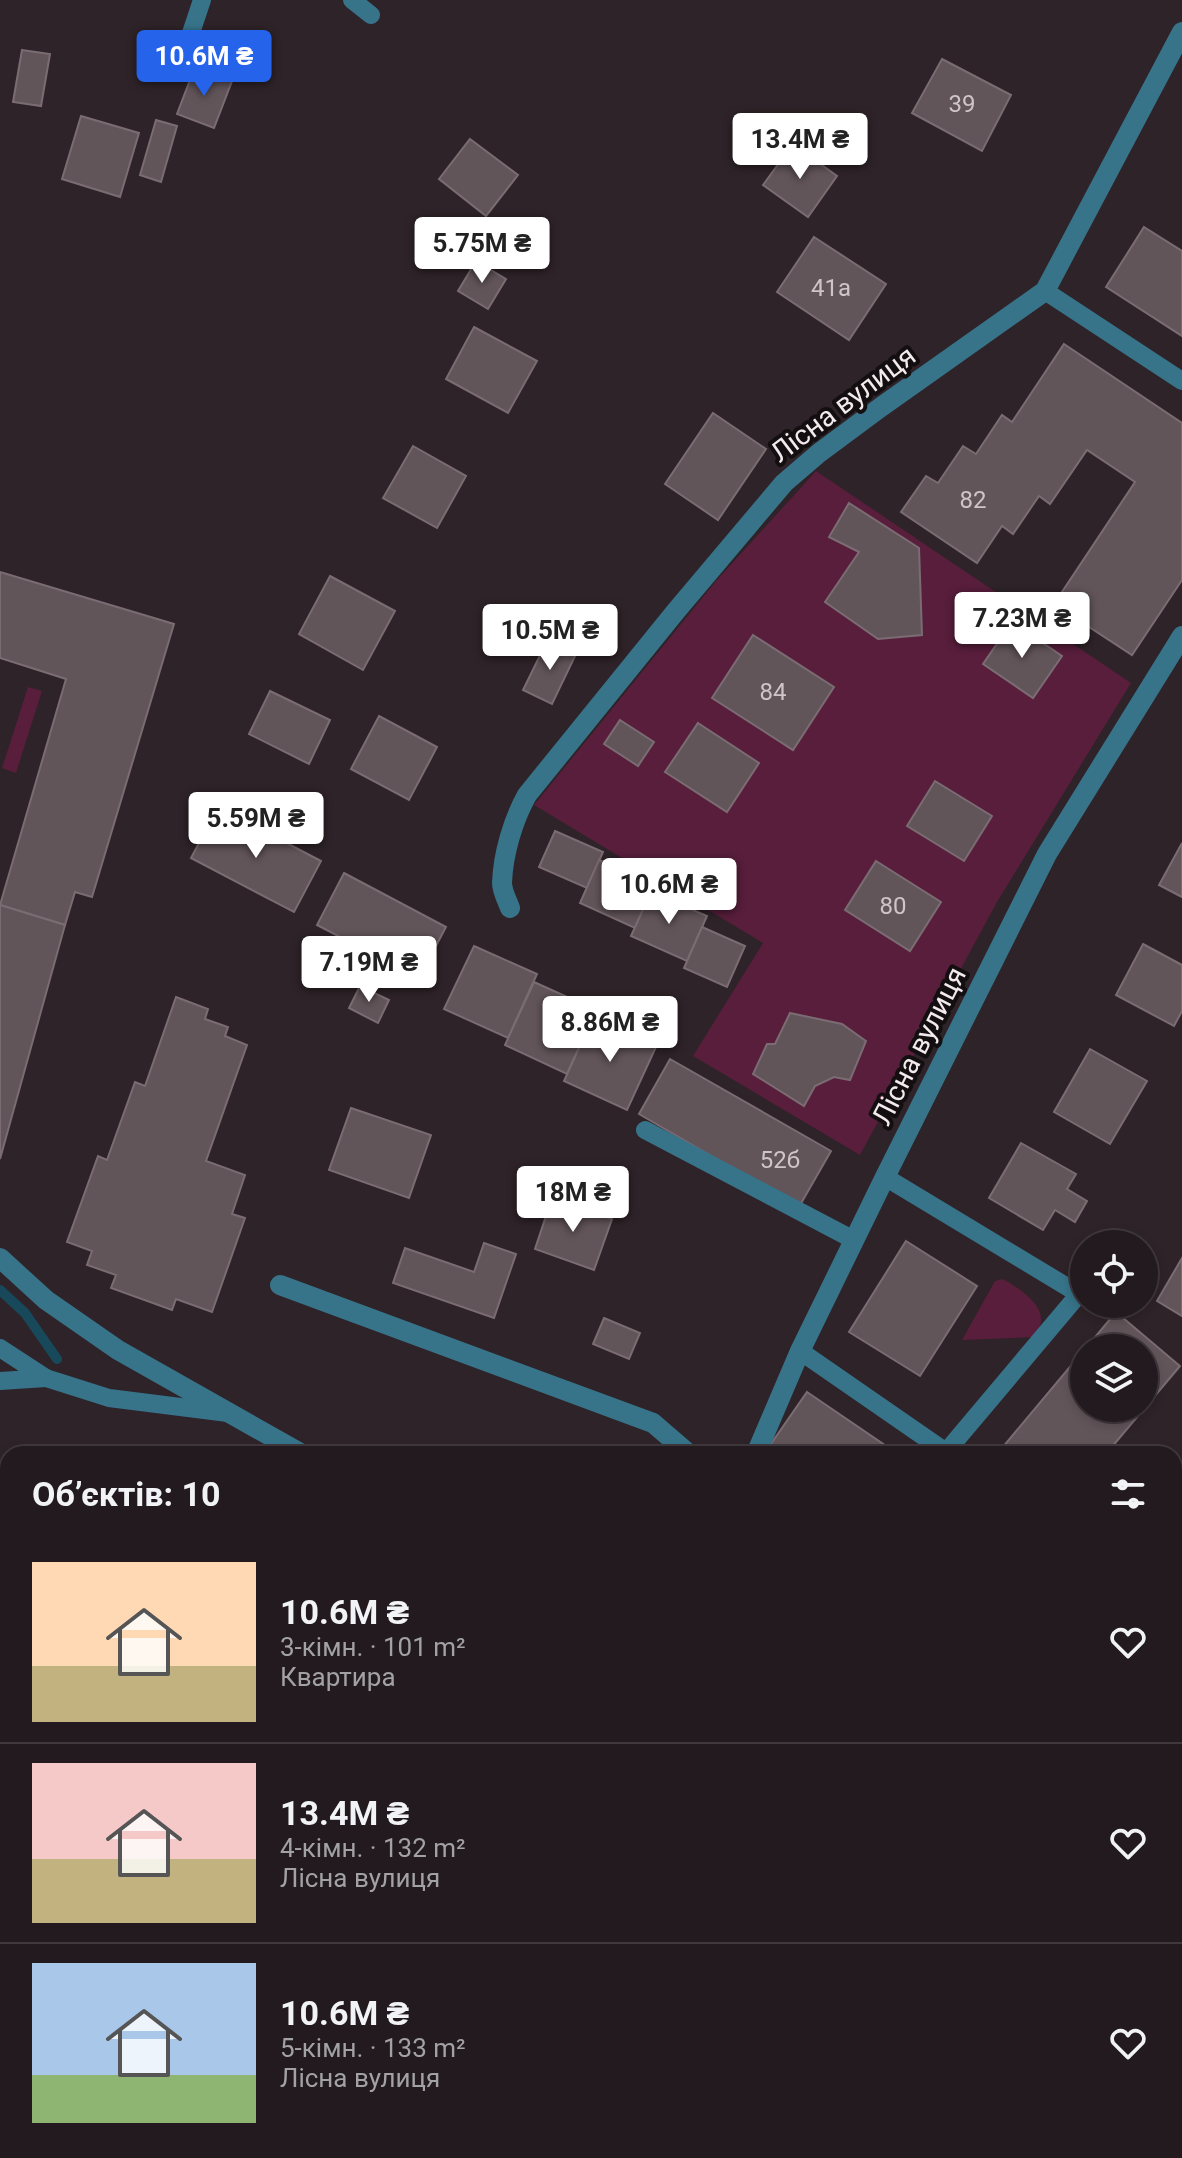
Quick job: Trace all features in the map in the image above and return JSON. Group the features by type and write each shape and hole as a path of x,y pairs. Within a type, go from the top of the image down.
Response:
{"street":[{"name":"Лісна вулиця","path":"510,908 502,886 504,872 511,834 527,795 784,483 831,443 1045,291 1182,32"},
{"name":"Лісна вулиця","path":"759,1446 800,1351 1047,854 1182,636"},
{"path":"0,1258 46,1300 118,1350 288,1446"},
{"path":"280,1285 653,1423 680,1446"}],"lane":[{"path":"191,33 202,0"},
{"path":"352,0 371,15"},
{"path":"1045,291 1182,381"},
{"path":"645,1130 854,1240"},
{"path":"885,1177 1079,1294 951,1446"},
{"path":"0,1348 46,1378 109,1398 229,1413 272,1446"},
{"path":"800,1351 937,1446"},
{"path":"0,1381 46,1378"}],"shaded area":[{"path":"816,471 1131,683 997,902 860,1155 693,1056 763,943 534,805 716,581"},
{"path":"28,687 42,691 16,773 2,768"},
{"path":"1003,1279 1035,1304 1041,1318 1038,1331 1033,1337 962,1340 995,1281"}],"building":[{"path":"22,50 50,54 41,106 13,102"},
{"path":"942,59 1011,95 982,151 912,113"},
{"path":"195,67 232,81 214,128 177,114"},
{"path":"81,116 139,133 120,197 62,179"},
{"path":"156,120 177,126 161,182 140,175"},
{"path":"470,139 518,175 486,216 439,179"},
{"path":"793,144 837,176 808,217 763,185"},
{"path":"1144,227 1182,251 1182,336 1106,287"},
{"path":"814,237 886,284 849,340 777,292"},
{"path":"476,261 506,279 488,309 458,291"},
{"path":"474,327 537,361 508,413 446,379"},
{"path":"1064,344 1182,423 1182,580 1132,655 1054,604 1135,482 1087,450 1050,504 1039,496 1013,534 1002,526 977,563 901,512 926,476 938,483 963,446 976,454 1002,415 1012,422"},
{"path":"713,413 766,449 718,520 665,484"},
{"path":"413,446 466,476 437,528 383,498"},
{"path":"849,503 919,548 922,635 878,639 825,602 859,552 829,537"},
{"path":"0,572 174,624 92,897 75,892 65,925 0,905 66,679 0,658"},
{"path":"330,576 395,611 363,670 299,634"},
{"path":"1012,622 1062,656 1033,698 983,664"},
{"path":"753,635 834,687 793,750 712,698"},
{"path":"547,641 576,654 552,704 523,690"},
{"path":"270,691 330,720 309,764 249,734"},
{"path":"379,716 437,747 409,800 351,769"},
{"path":"620,720 654,742 638,766 604,744"},
{"path":"698,723 759,763 727,812 665,772"},
{"path":"935,781 992,816 964,861 907,826"},
{"path":"218,807 321,861 294,912 191,858"},
{"path":"555,831 603,852 587,888 539,867"},
{"path":"1182,843 1182,897 1159,885"},
{"path":"599,860 654,885 635,928 580,903"},
{"path":"876,861 941,902 910,951 845,910"},
{"path":"344,873 446,927 419,978 317,925"},
{"path":"651,892 707,916 687,961 631,936"},
{"path":"0,905 65,925 0,1159"},
{"path":"702,927 745,946 727,987 684,968"},
{"path":"1143,944 1182,965 1182,1011 1174,1026 1116,995"},
{"path":"474,946 537,974 508,1038 444,1009"},
{"path":"534,982 596,1010 567,1074 505,1045"},
{"path":"360,986 389,1000 378,1023 349,1008"},
{"path":"176,997 208,1009 205,1019 228,1027 225,1036 247,1045 206,1161 245,1175 232,1214 245,1218 212,1312 176,1299 172,1310 111,1288 116,1275 87,1265 92,1251 67,1242 98,1156 107,1160 135,1082 145,1086"},
{"path":"790,1013 842,1024 866,1041 850,1080 834,1077 815,1086 804,1106 753,1074 767,1044 775,1044"},
{"path":"593,1017 656,1047 627,1110 564,1081"},
{"path":"1090,1049 1147,1081 1110,1144 1054,1112"},
{"path":"670,1059 831,1151 799,1207 639,1114"},
{"path":"351,1108 431,1135 409,1198 329,1170"},
{"path":"1021,1143 1076,1174 1067,1189 1087,1201 1075,1222 1055,1210 1043,1230 989,1198"},
{"path":"552,1198 612,1219 594,1270 535,1249"},
{"path":"906,1241 977,1286 920,1376 849,1332"},
{"path":"484,1243 516,1254 494,1318 393,1283 405,1248 474,1272"},
{"path":"1182,1258 1182,1316 1158,1299"},
{"path":"604,1318 640,1333 629,1359 593,1344"},
{"path":"1111,1318 1123,1318 1142,1334 1098,1334"},
{"path":"1158,1347 1180,1366 1158,1392"},
{"path":"1070,1367 1070,1422 1133,1422 1113,1446 1004,1446"},
{"path":"807,1392 886,1446 770,1446"}],"waterway":[{"path":"0,1290 25,1313 57,1359"}]}
